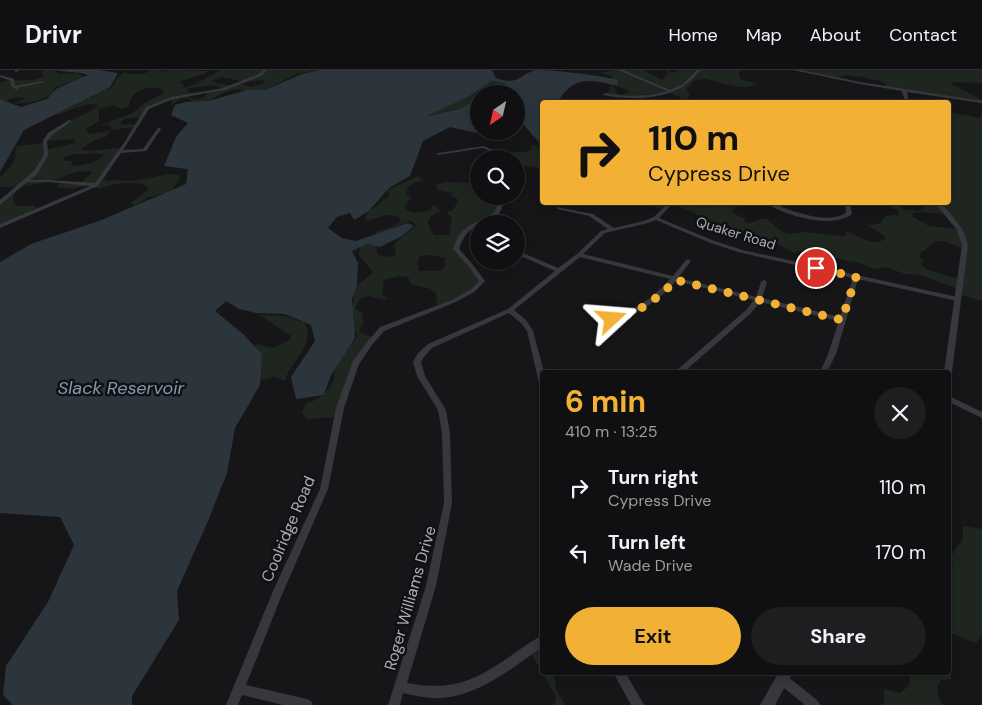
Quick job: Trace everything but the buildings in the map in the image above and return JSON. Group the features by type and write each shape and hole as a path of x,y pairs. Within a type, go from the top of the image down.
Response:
{"street":[{"path":"0,226 96,185 120,152 136,124 142,119 142,114 154,104 180,96 224,89 260,75 265,70"},
{"path":"620,70 672,91"},
{"path":"604,94 622,98 672,91 687,82 699,70"},
{"path":"795,70 982,102"},
{"path":"0,76 14,81 16,88 43,82"},
{"path":"904,90 906,100"},
{"path":"0,203 26,181 43,163 46,155 45,141 50,134 70,121"},
{"path":"120,152 144,150 159,129"},
{"path":"438,154 484,147 491,150"},
{"path":"26,181 49,180 96,185"},
{"path":"62,199 71,203"},
{"name":"Coolridge Road","path":"232,705 277,595 324,489 340,408 356,363 370,342 382,329 454,301 472,290 482,281 456,249 457,240 463,231 474,224 488,220 500,212 502,205"},
{"name":"Roger Williams Drive","path":"394,705 431,586 448,503 446,433 442,410 421,376 416,362 430,346 510,310 601,234 639,225 656,218 669,205"},
{"path":"773,205 790,212 829,218 845,217 849,214 848,205"},
{"path":"939,205 960,230 965,245 948,370"},
{"path":"559,208 591,216 613,230"},
{"name":"Quaker Road","path":"656,218 710,241 740,250 957,299"},
{"path":"578,255 842,320"},
{"path":"525,256 559,271"},
{"path":"612,319 623,317 640,309 658,296 676,280 688,261"},
{"path":"825,370 856,277"},
{"path":"682,370 748,312 758,300 764,282"},
{"path":"510,310 530,330 540,371"},
{"path":"951,400 982,415"},
{"path":"399,687 432,695 460,692 485,680 540,642"},
{"path":"620,675 638,705"},
{"path":"768,705 785,676 814,705"},
{"path":"239,689 307,705"}],"shaded area":[{"path":"56,70 58,74 76,73 86,77 54,88 52,94 38,100 14,103 25,99 18,97 6,102 0,101 0,83 11,80 38,79 43,76 42,72"},
{"path":"152,70 161,70 160,72 171,70 208,71 178,82 184,85 183,88 196,84 220,70 316,70 297,74 262,91 246,92 237,89 225,92 208,101 192,102 188,98 181,98 171,105 172,101 169,99 147,108 141,117 125,119 120,123 123,125 136,124 134,127 111,130 112,128 109,125 99,126 133,113 146,102 164,93 162,89 149,88 140,90 133,95 129,105 125,108 109,106 99,109 99,121 85,130 89,134 109,131 106,137 95,140 82,148 82,150 122,148 103,180 134,181 169,174 179,175 180,178 171,191 147,198 134,206 131,203 149,189 147,186 130,183 111,185 100,189 88,185 72,189 56,187 61,182 79,184 92,172 85,171 73,173 49,182 0,187 0,178 14,161 17,146 44,143 46,150 76,143 74,139 45,141 56,129 99,105 89,104 55,115 113,86 118,77 124,72 138,74","holes":["221,77 237,80 242,83 262,80 265,83 250,87 240,83 229,85 211,81","216,85 222,89 208,92 202,98 191,99 189,97 192,93 187,91 189,88","74,154 104,155 93,162 76,166 72,166 73,161 65,161 63,159"]},
{"path":"617,70 643,70 662,80 668,74 666,70 674,73 680,70 741,70 739,73 740,79 757,84 738,87 706,79 694,79 686,90 690,93 688,100 683,100 669,92 640,95 646,100 638,100 633,96 621,97 605,94 610,90 610,86 615,88 616,93 621,95 630,92 618,86 610,75 599,73"},
{"path":"795,70 982,70 982,83 951,82 982,100 982,102 885,87 886,85 881,81 861,77 845,75 836,79"},
{"path":"492,81 507,84 505,85 486,85"},
{"path":"470,96 470,104 459,109 422,118"},
{"path":"951,112 979,118 982,115 982,301 959,294 959,289 920,275 905,274 886,267 873,269 864,264 835,258 830,254 816,250 802,250 794,253 764,237 734,234 719,228 720,224 674,205 703,207 706,205 737,205 739,206 734,209 733,213 745,219 745,222 750,223 767,219 781,231 788,234 806,232 842,236 846,235 845,231 870,242 881,241 886,238 865,224 881,223 885,216 898,215 898,211 889,205 898,205 903,209 919,211 925,206 951,205","holes":["916,212 946,214 959,229 929,226 913,217 912,214","935,241 943,241 964,249 960,279 928,270 921,265 924,260 920,258 920,253"]},
{"path":"536,145 540,150 540,169 525,166 525,151 532,150 530,147"},
{"path":"420,175 419,178 424,181 415,182 408,187 406,194 412,199 408,201 405,208 413,212 424,212 431,210 433,204 440,211 428,221 434,235 449,235 452,217 446,212 453,210 459,200 449,194 454,193 437,190 436,185 446,182 470,183 470,205 500,205 499,212 493,215 470,215 470,228 455,250 481,281 471,291 440,306 437,303 436,293 429,288 412,285 408,277 400,276 384,280 382,294 388,300 368,296 360,299 355,308 363,314 364,321 359,330 363,334 373,337 357,361 337,417 306,419 302,412 306,403 311,402 327,391 334,378 336,364 358,334 350,327 349,310 354,299 352,291 373,272 359,255 360,246 373,244 377,247 377,254 384,257 395,256 394,246 396,242 417,225 410,221 378,234 374,232 392,227 400,222 400,219 396,216 387,215 361,222 366,220 366,214 389,196 390,194 387,192","holes":["431,255 445,258 445,265 442,271 419,271 417,261 420,256"]},
{"path":"12,192 15,194 13,199 16,206 35,206 37,209 0,226 0,202"},
{"path":"650,205 670,205 664,210"},
{"path":"260,315 286,316 305,323 308,331 305,346 285,381 274,377 261,380 259,368 262,357 255,345 279,346 291,338 291,336"},
{"path":"963,526 982,529 982,636 976,643 953,634 951,635 951,569 953,565 951,556 963,538"},
{"path":"538,646 540,649 540,669 530,652"},
{"path":"543,675 554,675 556,690 565,705 554,705 556,697"},
{"path":"909,675 951,675 951,679 941,680 937,687 939,699 943,705 882,705 884,689 900,693 910,685"}],"water":[{"path":"57,70 98,70 118,73 110,87 24,130 0,172 0,99 21,107 47,99 56,89 88,75"},
{"name":"Slack Reservoir","path":"320,70 492,70 496,78 509,81 518,79 536,70 543,70 610,78 617,80 618,86 584,81 570,87 559,100 540,100 540,144 525,126 525,85 504,85 506,84 492,81 486,85 470,85 470,96 425,117 459,109 470,104 470,131 450,127 423,141 410,176 389,188 369,211 354,220 350,213 337,217 328,228 342,238 356,241 408,223 414,226 402,236 380,247 367,244 352,251 358,263 357,285 352,299 355,338 331,375 324,395 296,399 291,377 315,341 311,325 285,314 256,313 239,309 226,301 215,311 243,334 262,354 260,385 235,428 227,473 177,591 179,620 132,696 132,705 13,705 3,695 6,666 48,602 74,545 60,517 0,513 0,262 31,244 99,221 186,184 188,169 164,166 176,137 188,123 171,115 175,105 186,102 208,101 248,90 265,90 302,74"}],"route":[{"path":"612,319 623,317 640,309 676,280 842,320 856,277 816,268"}]}
